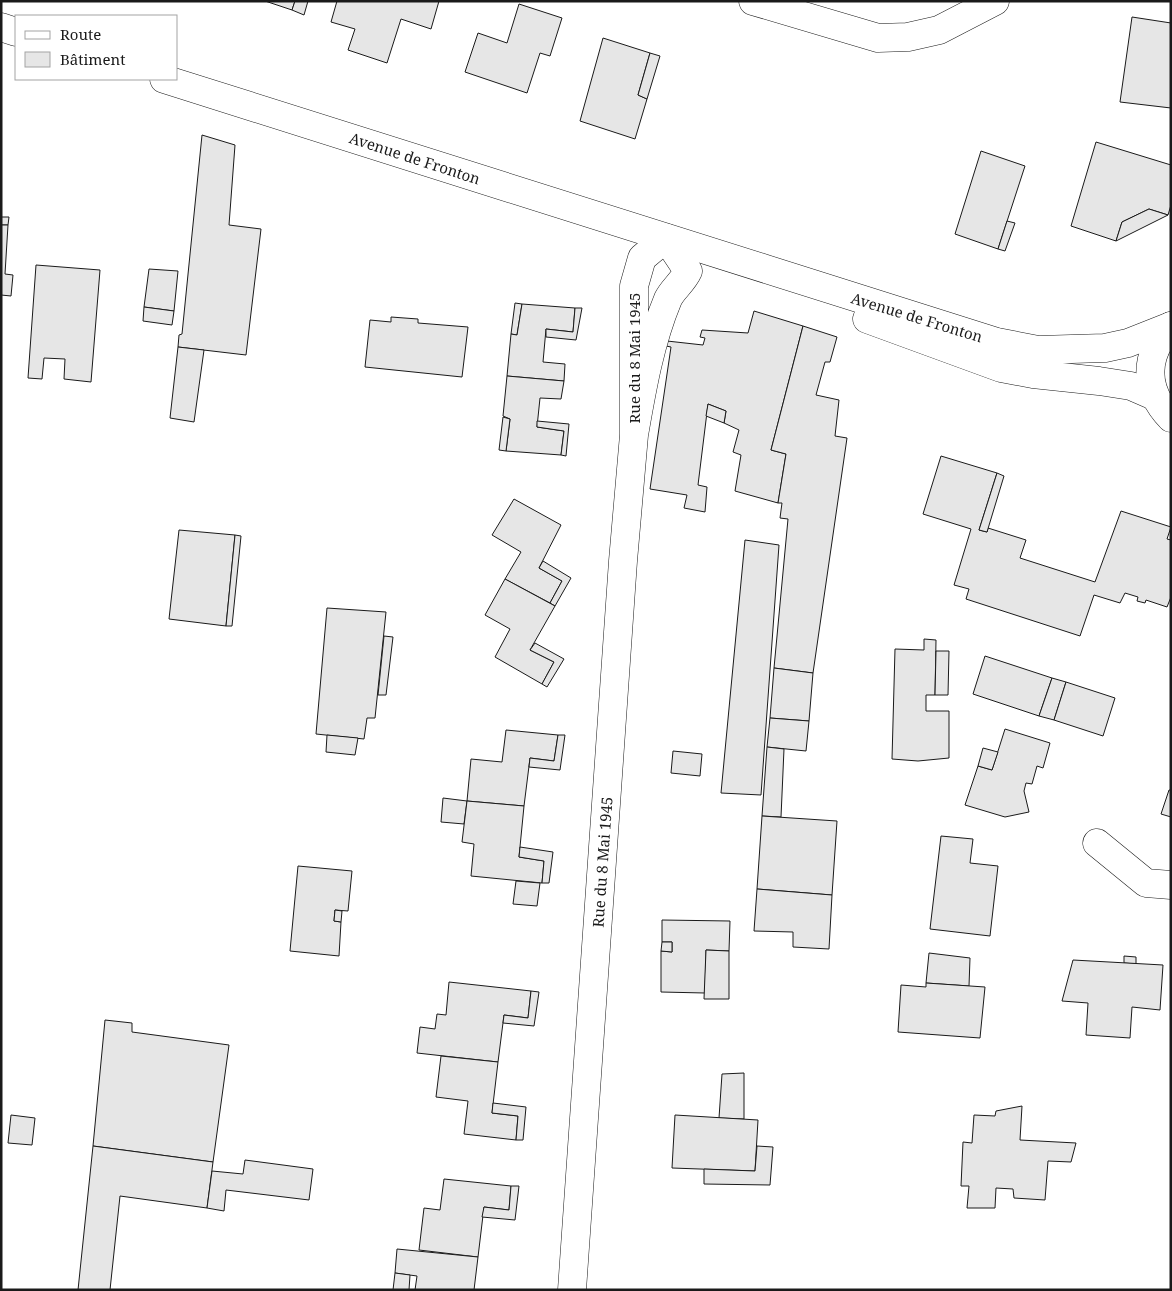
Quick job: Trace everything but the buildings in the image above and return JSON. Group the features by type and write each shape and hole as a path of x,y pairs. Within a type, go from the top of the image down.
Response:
{"main road":[{"path":"756,2 878,38 908,38 939,30 995,1"},
{"path":"1,27 15,32"},
{"name":"Avenue de Fronton","path":"167,80 997,342 1038,350 1105,348 1128,343 1171,326"},
{"name":"Avenue de Fronton","path":"666,238 889,328 1002,368 1033,374 1131,386 1154,396"},
{"name":"Rue du 8 Mai 1945","path":"572,1290 623,561 634,435 634,286 642,258 666,238 688,271 684,280 668,297 646,367 634,435"},
{"path":"1171,326 1161,337 1154,351 1150,366 1150,381 1154,396 1162,409 1171,418"},
{"path":"1097,843 1146,883 1171,885"}]}
